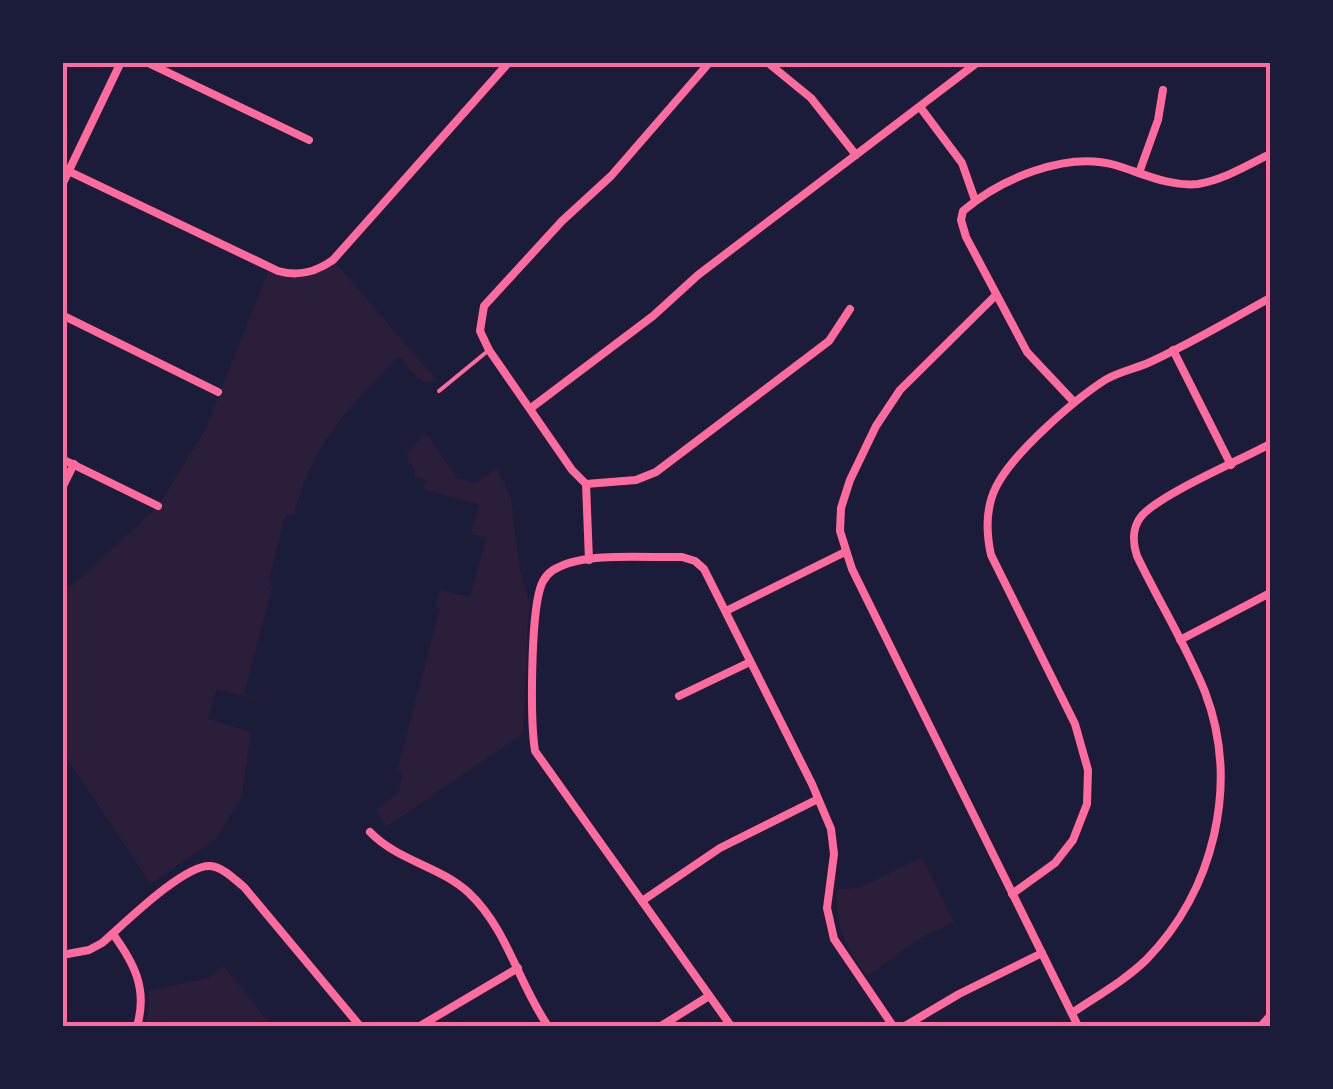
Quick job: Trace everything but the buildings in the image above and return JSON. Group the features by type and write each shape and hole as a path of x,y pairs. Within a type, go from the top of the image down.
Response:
{"street":[{"path":"62,185 121,62"},
{"path":"146,62 310,140"},
{"path":"66,170 286,274 302,274 320,268 340,252 509,62"},
{"path":"589,560 586,484 572,470 489,350 479,322 484,306 562,221 611,176 710,62"},
{"path":"767,62 810,98 856,155"},
{"path":"531,408 978,62"},
{"path":"1139,173 1158,120 1163,90"},
{"path":"920,107 962,164 975,200"},
{"path":"1074,402 1026,352 995,296 961,220 963,211 975,200 1042,168 1066,161 1092,160 1171,183 1198,184 1270,154"},
{"path":"995,296 914,375 883,412 843,498 840,531 845,552 1078,1026"},
{"path":"1012,894 1056,863 1072,840 1086,804 1088,770 1086,751 1075,724 992,554 986,534 996,488 1009,468 1074,402 1108,378 1173,350 1270,298"},
{"path":"586,484 636,480 656,472 829,341 850,308"},
{"path":"62,314 218,392"},
{"path":"1173,350 1231,465"},
{"path":"1072,1013 1125,978 1158,947 1188,905 1208,859 1220,799 1220,760 1205,694 1137,556 1136,525 1154,504 1270,444"},
{"path":"62,459 158,506"},
{"path":"62,488 74,464"},
{"path":"726,610 845,552"},
{"path":"731,1026 535,751 540,587 556,568 589,560 682,557 704,569 818,799 834,841 827,908 834,939 893,1026"},
{"path":"1180,640 1270,592"},
{"path":"680,696 750,662"},
{"path":"642,901 720,848 818,799"},
{"path":"370,832 390,850 445,876 470,894 501,932 548,1026"},
{"path":"62,955 89,950 191,870 210,866 244,886 360,1026"},
{"path":"113,934 130,956 141,985 137,1026"},
{"path":"905,1026 959,994 1042,954"},
{"path":"420,1026 518,968"},
{"path":"661,1026 709,996"},
{"path":"1261,1026 1270,1016"}],"lane":[{"path":"439,391 489,350"}],"shaded area":[{"path":"333,260 437,380 420,380 399,356 349,410 322,447 294,515 286,514 269,579 272,588 244,693 267,702 217,689 208,719 251,732 242,796 217,838 151,884 63,753 62,590 73,585 158,506 205,430 270,267 295,274"},
{"path":"425,432 458,479 475,483 497,468 511,497 520,571 529,600 523,734 386,827 376,809 392,799 401,785 402,772 397,771 440,608 435,606 440,590 470,597 486,538 471,534 479,505 424,489 426,480 414,477 415,469 408,462 407,453"},
{"path":"922,857 954,922 921,938 867,976 843,936 837,890 858,888"},
{"path":"224,966 272,1026 144,1026 149,991 208,978"}]}
